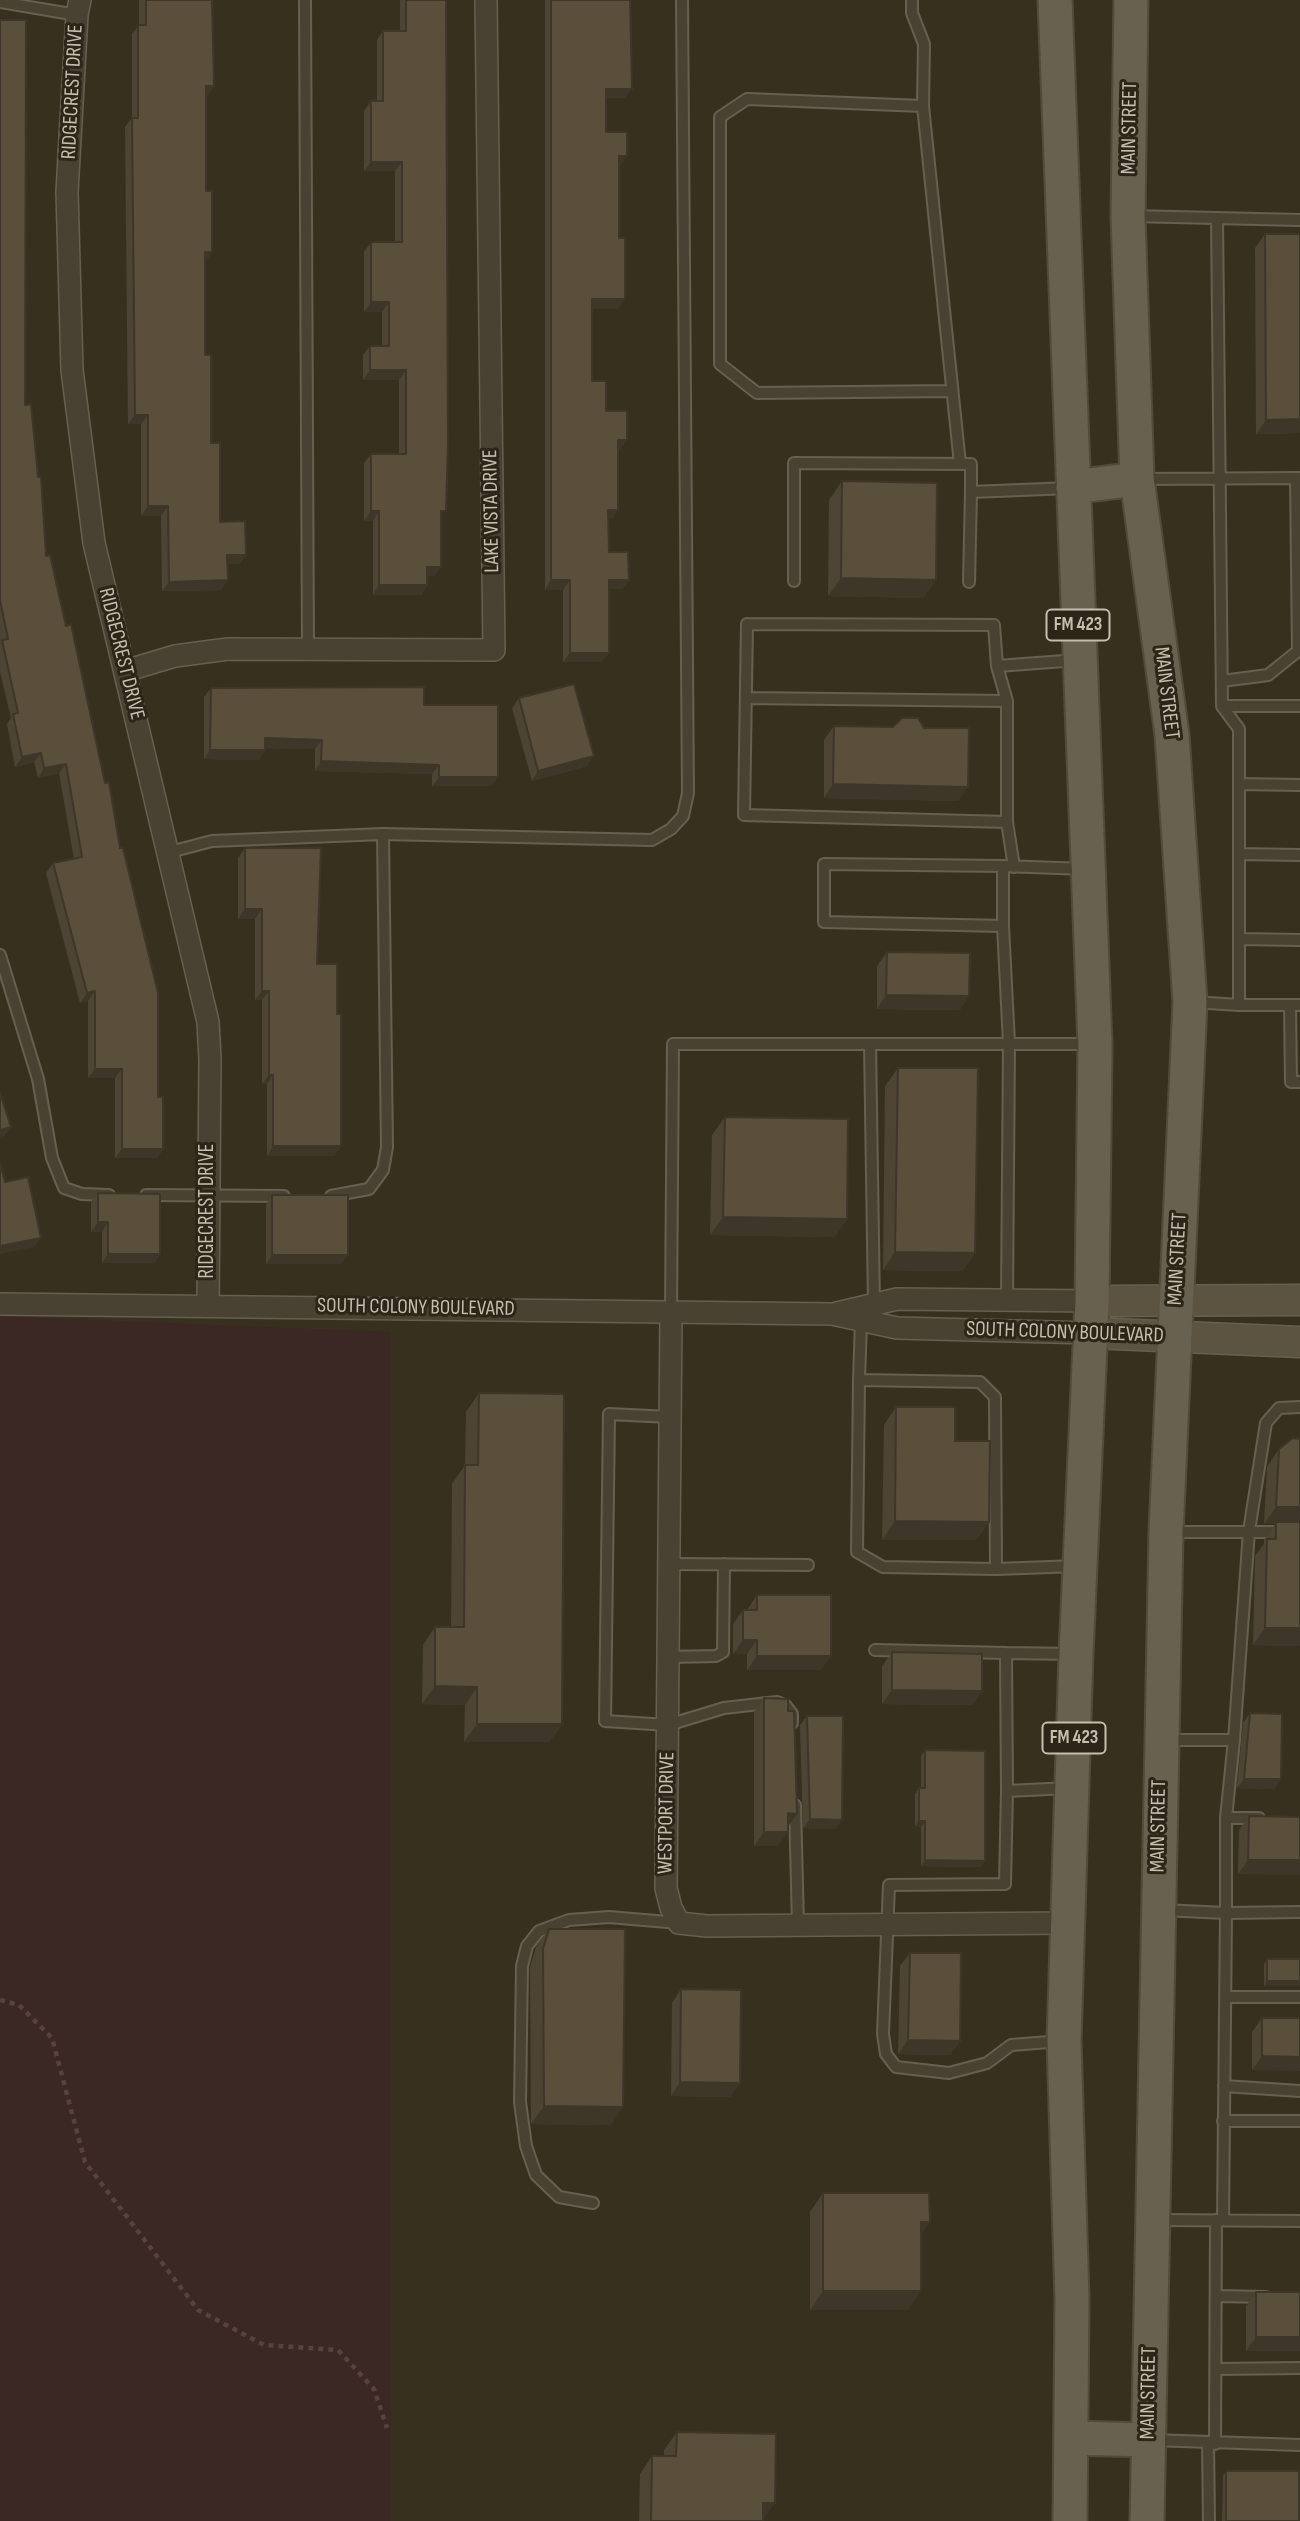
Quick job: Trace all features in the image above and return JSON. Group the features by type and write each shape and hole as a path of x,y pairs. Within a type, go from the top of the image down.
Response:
{"main road":[{"name":"FM 423","path":"1055,0 1079,660 1091,869 1095,1044 1093,1301 1076,1654 1065,2041 1072,2299 1070,2521"},
{"name":"MAIN STREET","path":"1131,0 1128,216 1137,479 1172,735 1189,1002 1166,1532 1147,2521"},
{"path":"1073,487 1137,479"},
{"name":"SOUTH COLONY BOULEVARD","path":"1093,1301 1300,1300"},
{"name":"SOUTH COLONY BOULEVARD","path":"1091,1334 1300,1342"},
{"path":"1071,2438 1148,2440"}],"street":[{"name":"LAKE VISTA DRIVE","path":"125,671 175,656 228,649 494,650 486,0"},
{"name":"RIDGECREST DRIVE","path":"78,8 67,192 72,370 94,543 170,852 208,1022 208,1304"},
{"name":"SOUTH COLONY BOULEVARD","path":"0,1304 208,1304 832,1314 867,1313 897,1299 1093,1301"},
{"name":"WESTPORT DRIVE","path":"671,1312 666,1888 671,1908 679,1923"},
{"name":"SOUTH COLONY BOULEVARD","path":"867,1313 897,1328 1091,1334"},
{"path":"679,1923 1067,1923"}],"lane":[{"path":"305,0 308,649"},
{"path":"170,852 212,841 383,834 652,840 671,829 683,816 688,779 681,0"},
{"path":"912,0 912,13 924,44 923,106 960,464"},
{"path":"0,2 78,8"},
{"path":"923,106 747,99 720,117 720,364 757,393 951,391"},
{"path":"1128,216 1300,220"},
{"path":"1217,218 1222,706 1240,729 1240,1005"},
{"path":"794,581 794,463 971,464 969,582"},
{"path":"1137,479 1298,478 1299,651 1268,675 1222,681"},
{"path":"971,492 1073,487"},
{"path":"1007,822 744,815 747,624 994,625 996,666 1007,701 1008,867 1003,926 1009,1043 1007,1300"},
{"path":"996,666 1079,660"},
{"path":"746,698 1007,701"},
{"path":"1222,706 1300,706"},
{"path":"1240,784 1300,785"},
{"path":"325,1196 369,1189 383,1170 387,1147 383,834"},
{"path":"1240,854 1300,855"},
{"path":"1003,926 824,922 824,864 1091,869"},
{"path":"1239,939 1300,940"},
{"path":"0,955 38,1079 52,1158 64,1188 82,1194 124,1195"},
{"path":"1189,1002 1295,1005 1291,1082 1300,1082"},
{"path":"671,1312 673,1044 1095,1044"},
{"path":"870,1044 867,1313 859,1380 857,1552 883,1567 996,1569 1081,1566"},
{"path":"138,1195 299,1196"},
{"path":"859,1380 980,1382 995,1397 996,1569"},
{"path":"1209,2521 1224,2087 1226,1818 1249,1531 1266,1423 1279,1408 1300,1408"},
{"path":"670,1417 610,1414 605,1721 668,1725 724,1708 777,1702 786,1706 792,1714 793,1741"},
{"path":"1166,1532 1300,1532"},
{"path":"669,1564 808,1565"},
{"path":"668,1657 716,1656 723,1652 724,1564"},
{"path":"875,1650 1076,1654"},
{"path":"1006,1653 1005,1884 890,1885 883,2034 886,2054 895,2067 949,2073 987,2063 1011,2045 1065,2041"},
{"path":"1161,1740 1234,1740"},
{"path":"1007,1791 1072,1788"},
{"path":"794,1793 798,1925"},
{"path":"1226,1818 1275,1818"},
{"path":"1158,1910 1300,1912"},
{"path":"593,2203 559,2197 536,2175 526,2146 520,2077 522,1966 527,1946 539,1931 569,1920 609,1917 679,1923"},
{"path":"1225,1997 1300,1997"},
{"path":"1224,2087 1300,2091"},
{"path":"1223,2121 1300,2120"},
{"path":"1152,2220 1300,2221"},
{"path":"1216,2297 1276,2297"},
{"path":"1216,2369 1300,2368"},
{"path":"1148,2440 1300,2445"}],"path":[{"path":"0,2000 19,2005 52,2038 85,2162 198,2310 264,2345 338,2350 374,2389 387,2428"}],"shaded area":[{"path":"0,1316 391,1332 391,2521 0,2521"}],"building":[{"path":"146,0 212,0 214,86 206,86 206,191 212,191 212,252 205,252 205,355 211,355 211,443 220,443 220,522 245,521 246,555 227,555 228,580 169,582 168,506 148,506 148,415 135,415 132,118 138,118 138,25 146,25"},
{"path":"406,0 446,0 446,511 441,511 441,567 427,567 427,585 379,585 379,511 371,511 371,454 406,454 406,370 370,370 370,346 389,346 389,302 371,302 371,242 402,242 402,162 371,162 371,101 383,101 383,31 406,31"},
{"path":"551,0 630,0 632,89 606,89 606,132 627,132 627,156 619,156 619,238 625,238 625,299 592,299 592,381 606,381 606,411 627,411 627,440 618,440 618,510 608,510 609,552 628,552 629,580 609,580 609,653 570,653 570,580 551,580"},
{"path":"0,20 26,20 25,405 31,404 38,477 41,477 46,556 50,555 66,626 71,624 105,783 109,782 120,848 123,848 158,993 158,1097 163,1097 163,1149 122,1149 122,1069 95,1069 95,991 87,993 53,863 82,857 66,764 44,768 41,753 22,757 13,714 18,713 2,640 8,639 0,600"},
{"path":"1265,234 1300,234 1300,419 1266,420"},
{"path":"842,481 937,483 936,580 841,578"},
{"path":"574,684 594,756 538,771 519,698"},
{"path":"424,687 424,705 498,705 498,777 439,777 439,765 321,761 322,740 265,738 265,750 210,750 211,688"},
{"path":"902,718 918,718 924,728 969,728 968,787 833,784 834,726 893,727"},
{"path":"245,848 321,848 317,964 337,964 337,1014 341,1014 341,1146 273,1146 273,1075 269,1075 269,991 262,991 262,909 245,909"},
{"path":"887,952 970,953 969,996 886,995"},
{"path":"898,1068 978,1068 975,1253 895,1252"},
{"path":"0,1093 11,1127 0,1130"},
{"path":"725,1117 848,1119 847,1219 723,1217"},
{"path":"0,1163 5,1182 28,1177 41,1238 0,1246"},
{"path":"98,1193 160,1194 160,1254 108,1254 108,1222 98,1222"},
{"path":"272,1195 348,1195 348,1255 272,1255"},
{"path":"479,1393 564,1394 562,1724 477,1724 477,1687 435,1686 435,1627 464,1627 465,1465 478,1465"},
{"path":"896,1407 955,1407 955,1441 990,1441 989,1522 895,1521"},
{"path":"1293,1438 1300,1439 1300,1507 1276,1507 1279,1449"},
{"path":"1276,1522 1300,1522 1300,1628 1265,1628 1267,1539 1276,1539"},
{"path":"757,1595 831,1595 831,1656 757,1656 757,1640 743,1640 743,1610 757,1610"},
{"path":"892,1652 982,1654 982,1691 892,1690"},
{"path":"764,1698 788,1699 788,1711 794,1711 797,1814 788,1813 788,1832 764,1832"},
{"path":"1250,1713 1282,1714 1281,1779 1244,1779"},
{"path":"807,1716 843,1716 842,1820 810,1819"},
{"path":"925,1750 985,1751 985,1861 925,1860 925,1821 919,1821 919,1788 925,1788"},
{"path":"1249,1816 1300,1817 1300,1860 1248,1860"},
{"path":"549,1929 625,1929 623,2107 544,2106 543,1949"},
{"path":"910,1953 961,1953 960,2041 908,2040"},
{"path":"1267,1959 1300,1959 1300,1981 1267,1981"},
{"path":"681,1989 741,1990 740,2083 680,2082"},
{"path":"1262,2018 1300,2018 1300,2057 1262,2056"},
{"path":"823,2193 929,2193 930,2222 921,2222 921,2291 823,2291"},
{"path":"1256,2292 1300,2292 1300,2337 1256,2337"},
{"path":"677,2432 776,2434 775,2503 763,2503 763,2521 651,2521 652,2456 676,2456"},
{"path":"1226,2471 1299,2471 1299,2521 1226,2521"}]}
